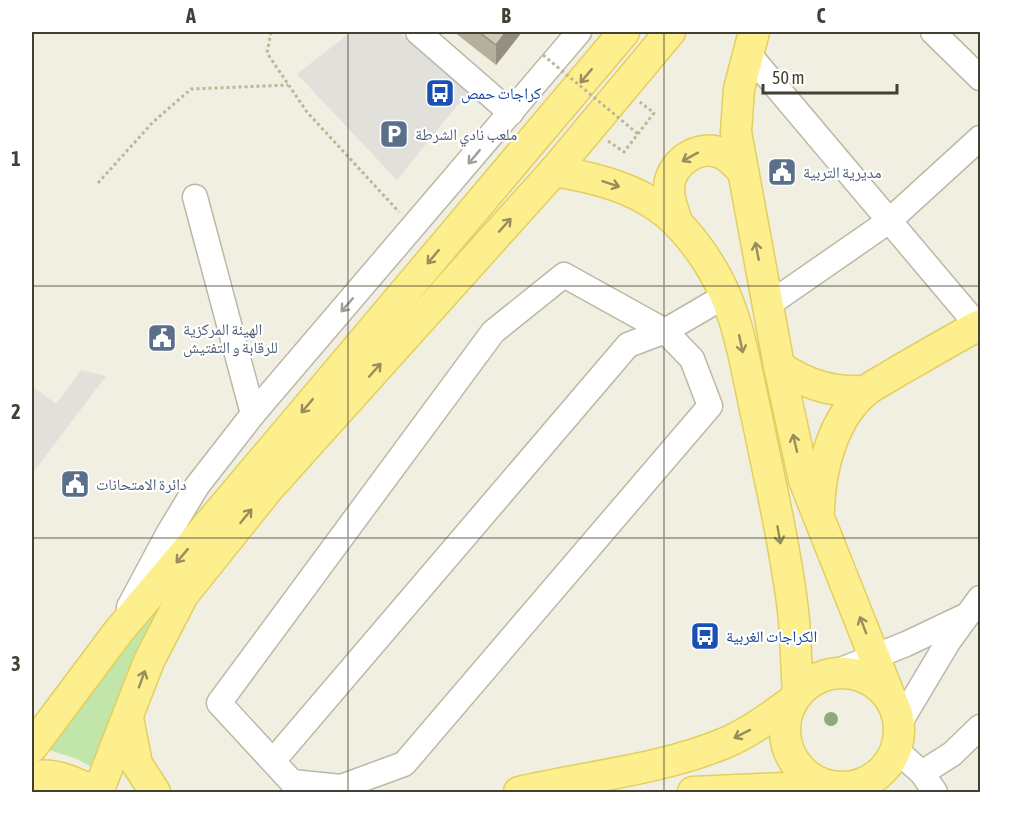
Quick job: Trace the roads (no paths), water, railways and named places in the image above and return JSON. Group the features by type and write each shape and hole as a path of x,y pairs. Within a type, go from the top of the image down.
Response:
{"main road":[{"path":"32,747 118,632 624,32"},
{"path":"32,777 40,775 70,780 97,792 149,660 183,595 268,489 554,171 670,32"},
{"path":"693,792 795,780 828,786 876,784 895,724 875,657 804,480 779,366 736,132 739,89 750,42"},
{"path":"677,222 669,190 671,177 686,157 711,151 723,154 741,169"},
{"path":"554,171 587,176 620,186 650,202 677,222 712,271 726,296 737,327 769,478 793,610 795,697 785,716 784,732 795,780"},
{"path":"819,520 819,492 828,455 848,413 866,391 980,326"},
{"path":"779,366 805,382 820,387 866,391"},
{"path":"519,792 673,760 724,743 753,729 795,697 809,682 836,672 858,674 877,684 895,724"},
{"path":"128,718 137,764 155,792"}],"street":[{"path":"418,32 511,113"},
{"path":"118,632 168,534 191,495 253,414 579,32"},
{"path":"933,32 981,78"},
{"path":"750,42 889,221 980,326"},
{"path":"768,305 889,221 981,138"},
{"path":"195,197 253,414"},
{"path":"564,275 665,331 692,359 710,406 404,764 341,787 294,787 219,703 493,332 564,275"},
{"path":"273,761 628,345 665,331 726,296"},
{"path":"836,672 875,657 973,607"},
{"path":"973,607 895,724 928,783 952,754 981,728"}],"place":[{"name":"كراجات حمص","path":"440,93"},
{"name":"ملعب نادي الشرطة","path":"394,134"},
{"name":"مديرية التربية","path":"782,172"},
{"name":"الهيئة المركزية للرقابة و التفتيش","path":"162,338"},
{"name":"دائرة الامتحانات","path":"75,484"},
{"name":"الكراجات الغربية","path":"705,636"}]}
